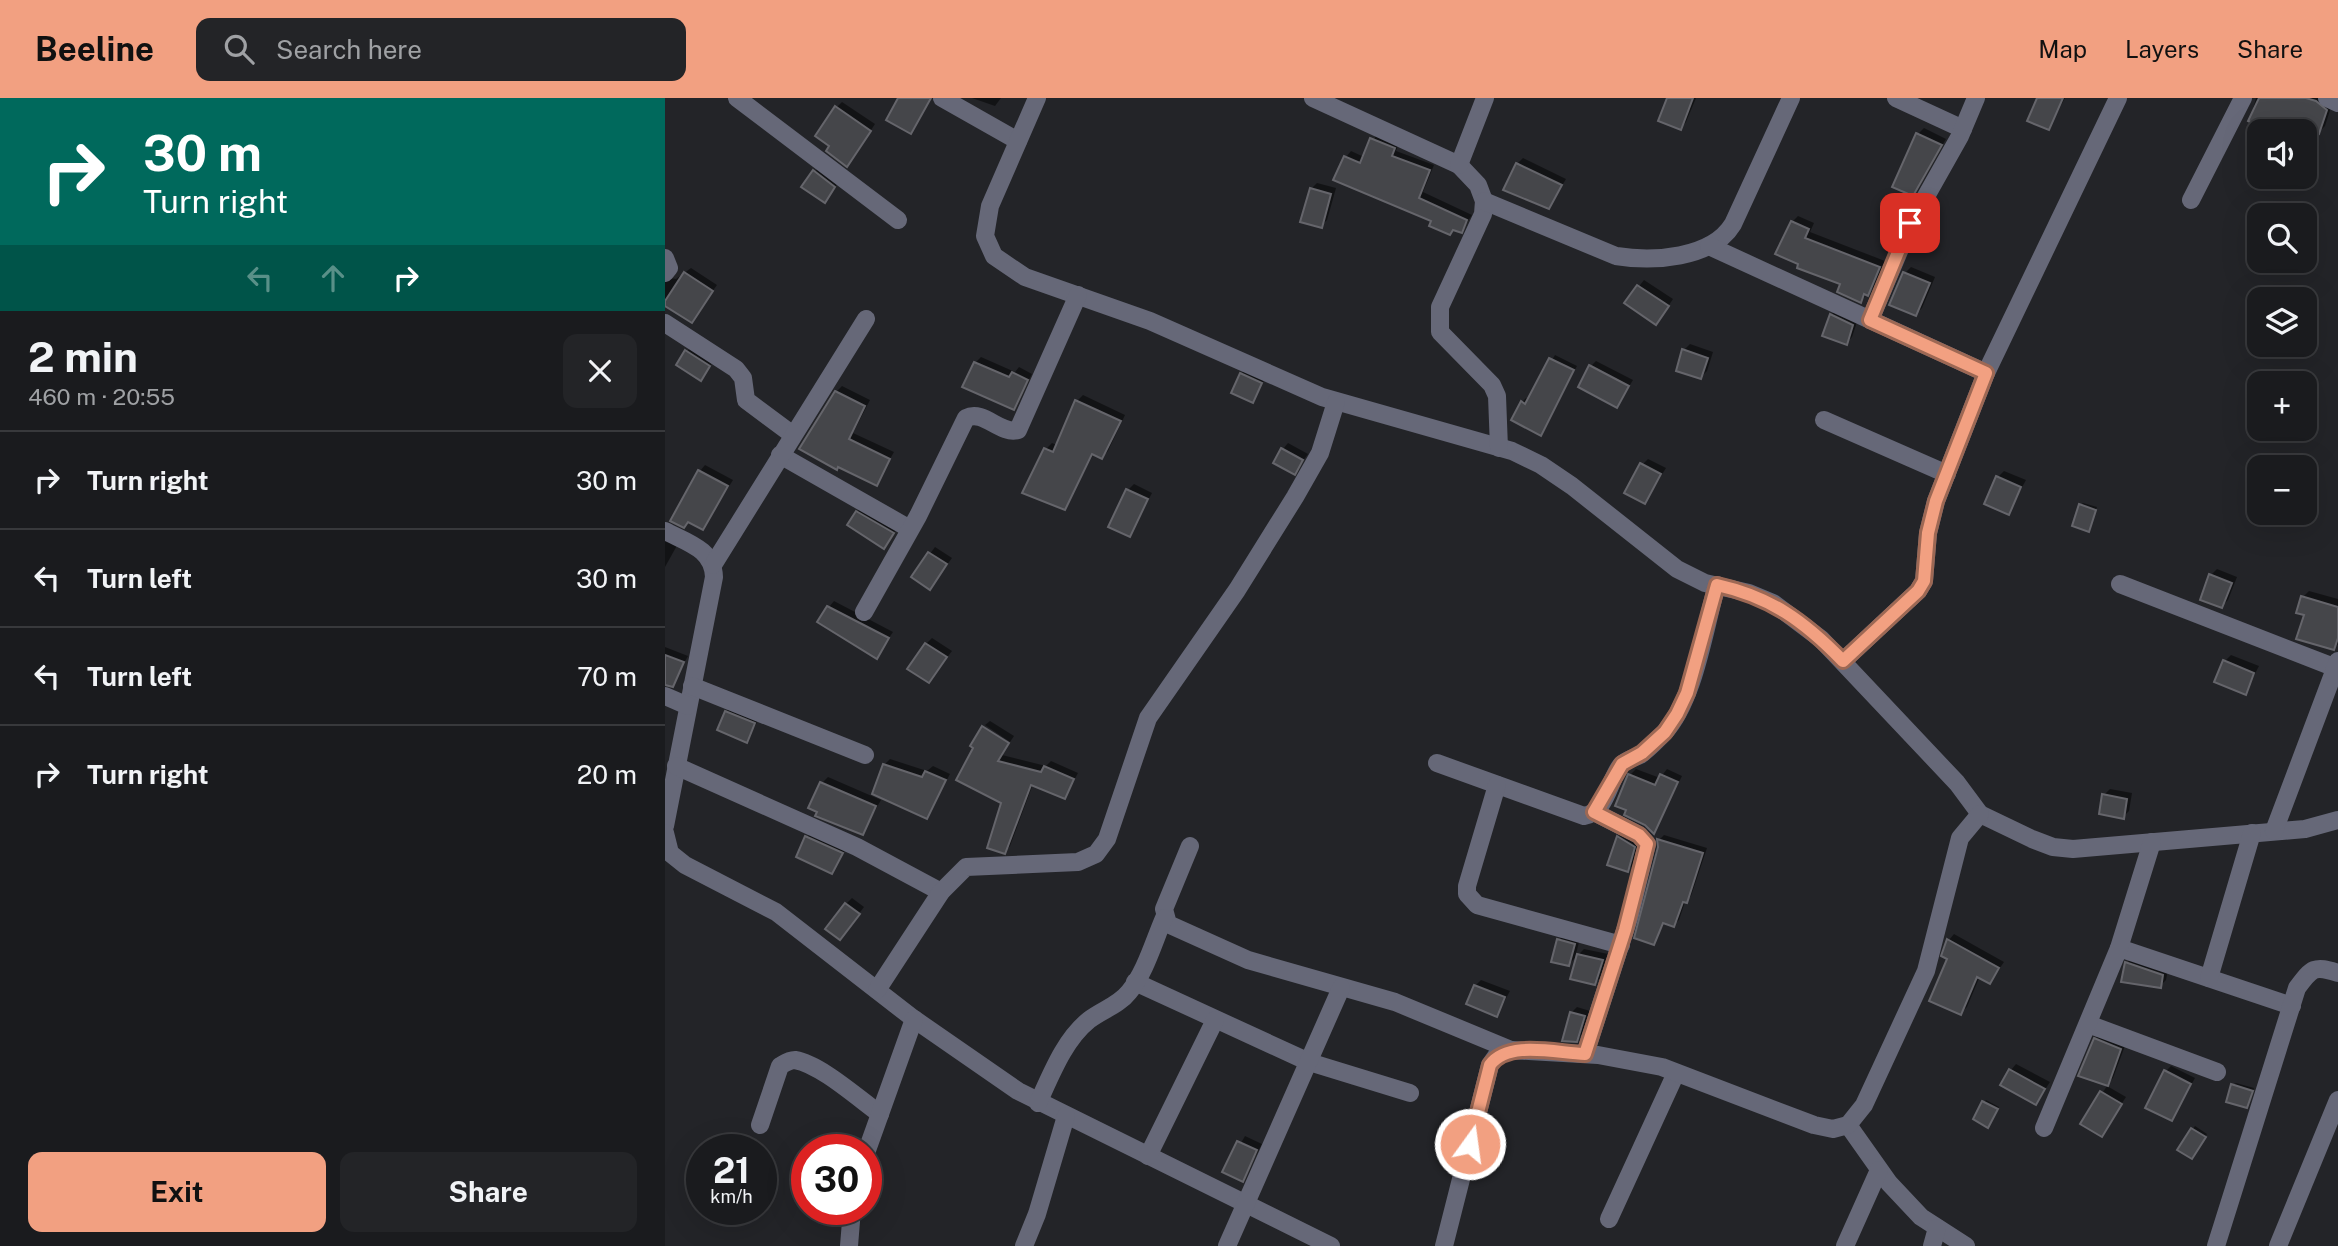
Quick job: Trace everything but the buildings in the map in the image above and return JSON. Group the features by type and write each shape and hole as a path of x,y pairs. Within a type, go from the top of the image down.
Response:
{"street":[{"path":"737,98 898,220"},
{"path":"942,98 1018,141"},
{"path":"1037,98 990,206 985,236 994,256 1025,276 1150,321 1336,402 1499,448 1541,465 1677,569 1773,603 1821,639 1957,783 1980,814 2053,847 2073,849 2305,829 2338,820"},
{"path":"1313,98 1459,165 1470,173 1484,201 1483,214 1440,307 1440,332 1492,385 1496,396 1499,448"},
{"path":"1459,165 1485,98"},
{"path":"1484,201 1616,256 1635,259 1685,254 1709,246 1726,236 1733,225 1791,98"},
{"path":"1896,98 1963,129"},
{"path":"1870,320 1910,223 1963,129 1976,98"},
{"path":"1843,661 1918,591 1924,581 1928,533 1947,474 1986,373 2118,98"},
{"path":"2191,200 2243,98"},
{"path":"2327,98 2338,103"},
{"path":"1709,246 1986,373"},
{"path":"665,258 669,268 665,273"},
{"path":"864,612 966,418 977,415 1010,431 1018,430 1078,295"},
{"path":"713,565 866,319"},
{"path":"665,323 736,369 743,378 746,400 793,435"},
{"path":"877,990 941,892 966,867 1079,862 1096,854 1107,839 1132,757 1148,718 1295,498 1321,453 1336,402"},
{"path":"1824,420 1947,474"},
{"path":"780,455 910,529"},
{"path":"665,531 702,550 713,565 714,577 665,826"},
{"path":"2120,584 2337,665 2333,690 2274,831"},
{"path":"1437,763 1584,817 1594,812 1622,764 1642,753 1665,732 1677,714 1687,693 1717,585"},
{"path":"692,686 865,755"},
{"path":"665,696 688,706"},
{"path":"676,766 857,847 941,892"},
{"path":"1497,785 1467,886 1470,899 1477,905 1621,945"},
{"path":"1585,1054 1621,945 1647,844 1639,835 1594,812"},
{"path":"1444,1246 1490,1065 1497,1055 1511,1051 1623,1058 1676,1073 1814,1125 1833,1129 1848,1125 1864,1105 1918,992 1960,838 1980,814"},
{"path":"665,833 668,856 776,912 914,1019 1038,1103 1331,1246"},
{"path":"2209,978 2252,833"},
{"path":"2044,1128 2119,948 2152,842"},
{"path":"1038,1103 1057,1061 1077,1033 1089,1021 1127,996 1164,918 1164,909 1190,846"},
{"path":"1164,918 1168,924 1248,960 1395,1002 1511,1051"},
{"path":"2119,948 2292,1006"},
{"path":"2216,1246 2297,988 2309,972 2319,967 2338,973"},
{"path":"1135,982 1309,1062 1410,1093"},
{"path":"1227,1246 1248,1205 1341,988"},
{"path":"873,1134 914,1019"},
{"path":"1148,1156 1215,1020"},
{"path":"2088,1024 2217,1072"},
{"path":"760,1125 780,1066 797,1060 829,1077 880,1114"},
{"path":"1609,1219 1676,1073"},
{"path":"2278,1246 2338,1100"},
{"path":"1024,1246 1037,1214 1066,1116"},
{"path":"1848,1125 1879,1170 1921,1217 1966,1246"},
{"path":"1845,1246 1879,1170"},
{"path":"849,1246 851,1225"},
{"path":"1932,1246 1937,1228"}],"route":[{"path":"1470,1144 1490,1065 1497,1055 1511,1051 1585,1054 1605,998 1647,844 1639,835 1594,812 1622,764 1642,753 1665,732 1677,714 1687,693 1717,585 1749,593 1773,603 1821,639 1843,661 1918,591 1924,581 1928,533 1936,501 1986,373 1870,320 1910,223"}]}
